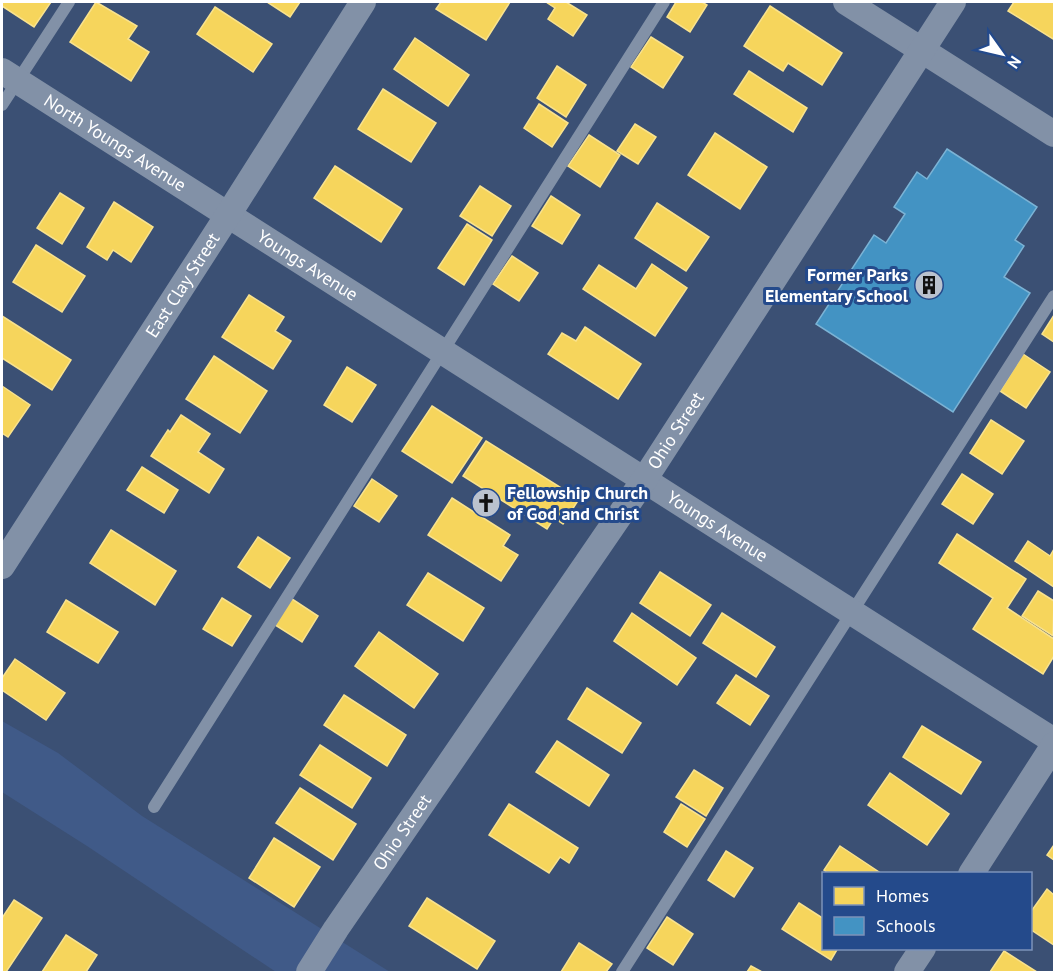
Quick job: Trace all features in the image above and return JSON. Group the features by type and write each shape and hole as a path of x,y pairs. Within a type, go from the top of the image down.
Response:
{"street":[{"name":"East Clay Street","path":"2,566 363,2"},
{"path":"846,2 1054,134"},
{"name":"Ohio Street","path":"309,972 336,929 644,480 952,2"},
{"name":"North Youngs Avenue","path":"9,76 228,215"},
{"name":"Youngs Avenue","path":"228,215 853,612 1054,743"},
{"path":"972,872 1054,743"},
{"path":"907,972 922,950"}],"lane":[{"path":"2,105 9,76 69,2"},
{"path":"154,807 664,2"},
{"path":"622,972 1054,296"}],"water":[{"path":"2,721 58,753 142,816 390,972 276,972 2,792"}],"building: Homes":[{"path":"2,2 51,2 34,27 2,6"},
{"path":"96,2 137,26 128,39 149,52 131,81 70,42"},
{"path":"267,2 300,2 290,17"},
{"path":"441,2 510,2 486,40 436,9"},
{"path":"546,2 566,2 587,15 573,36 548,19 555,8"},
{"path":"676,2 702,2 707,5 690,32 667,17"},
{"path":"1014,2 1054,2 1053,39 1008,11"},
{"path":"770,6 842,53 822,85 788,63 783,71 744,46"},
{"path":"215,7 272,44 253,72 197,34"},
{"path":"651,37 683,57 663,88 631,67"},
{"path":"415,38 469,75 448,106 394,69"},
{"path":"557,66 586,85 566,117 537,98"},
{"path":"749,71 807,108 793,132 734,94"},
{"path":"383,89 436,123 411,162 358,129"},
{"path":"539,104 568,123 552,147 524,128"},
{"path":"635,124 656,137 638,164 617,151"},
{"path":"715,133 767,167 740,209 688,175"},
{"path":"589,135 620,155 600,187 568,166"},
{"path":"335,166 402,209 381,242 314,198"},
{"path":"480,186 511,206 492,236 460,216"},
{"path":"60,193 84,208 62,244 37,228"},
{"path":"551,196 580,215 562,244 532,226"},
{"path":"114,202 153,227 131,262 113,250 107,260 87,247"},
{"path":"657,203 709,237 686,271 635,238"},
{"path":"467,224 492,240 464,285 438,268"},
{"path":"36,245 85,276 62,312 13,282"},
{"path":"512,256 538,273 519,301 493,284"},
{"path":"652,264 687,288 655,336 583,289 599,265 636,289"},
{"path":"249,295 284,317 275,331 291,341 273,369 222,337"},
{"path":"1054,315 1054,342 1042,334"},
{"path":"2,316 71,360 52,390 2,358"},
{"path":"585,327 641,364 618,399 548,354 562,333 576,341"},
{"path":"1023,354 1050,372 1026,408 1000,391"},
{"path":"214,356 267,391 240,433 186,399"},
{"path":"347,367 376,385 352,422 324,405"},
{"path":"2,386 30,405 8,437 2,433"},
{"path":"432,406 482,438 452,483 402,451"},
{"path":"181,415 210,434 198,452 224,469 209,493 151,456"},
{"path":"991,420 1024,441 1002,474 970,453"},
{"path":"486,441 579,499 563,524 554,518 547,529 463,476"},
{"path":"142,467 178,490 164,513 127,490"},
{"path":"962,474 993,494 973,524 942,504"},
{"path":"372,479 397,496 379,522 354,506"},
{"path":"452,498 510,535 503,546 518,555 501,581 428,535"},
{"path":"111,530 176,571 155,605 90,563"},
{"path":"957,534 1026,579 1007,608 1054,639 1054,656 1043,674 973,629 993,598 939,563"},
{"path":"258,537 290,558 270,588 238,567"},
{"path":"1028,541 1050,556 1054,549 1054,587 1015,561"},
{"path":"660,572 711,605 690,636 640,603"},
{"path":"428,573 484,608 463,641 407,605"},
{"path":"1038,591 1054,601 1053,636 1022,616"},
{"path":"289,597 318,616 302,642 272,623"},
{"path":"222,598 251,616 232,646 203,629"},
{"path":"66,600 118,632 98,663 47,632"},
{"path":"632,613 696,658 677,685 614,641"},
{"path":"722,613 775,647 756,677 703,643"},
{"path":"379,632 438,674 414,708 355,666"},
{"path":"15,659 65,693 46,720 2,690 2,678"},
{"path":"736,675 769,696 750,725 717,703"},
{"path":"587,688 641,723 622,753 568,719"},
{"path":"344,695 406,735 387,766 324,725"},
{"path":"922,726 981,762 961,794 903,757"},
{"path":"557,741 609,775 589,806 536,772"},
{"path":"320,745 371,778 352,808 300,775"},
{"path":"694,770 723,788 706,816 676,797"},
{"path":"890,773 949,814 927,845 868,805"},
{"path":"300,788 356,824 333,860 276,823"},
{"path":"509,804 578,848 569,863 560,857 549,873 489,835"},
{"path":"681,804 705,819 687,847 664,832"},
{"path":"274,838 320,867 294,907 249,878"},
{"path":"1054,845 1054,860 1047,855"},
{"path":"840,846 879,872 826,872 824,870"},
{"path":"726,851 753,868 734,897 708,880"},
{"path":"1047,889 1054,895 1054,945 1032,930 1032,910"},
{"path":"427,898 495,941 477,969 409,926"},
{"path":"14,900 42,918 6,972 2,972 2,918"},
{"path":"799,903 822,918 822,950 837,950 831,960 782,929"},
{"path":"667,917 693,934 673,965 647,948"},
{"path":"66,935 97,955 86,972 42,972"},
{"path":"579,943 612,964 606,972 561,972"},
{"path":"1004,951 1037,972 990,972"},
{"path":"751,966 762,972 747,972"}],"building: Schools":[{"name":"Former Parks Elementary School","path":"947,149 1037,207 1015,240 1024,246 1004,277 1030,293 953,412 816,324 874,235 886,243 905,214 894,207 917,172 927,179"}],"place":[{"name":"Former Parks Elementary School","path":"929,285"},
{"name":"Fellowship Church of God and Christ","path":"486,503"}]}
